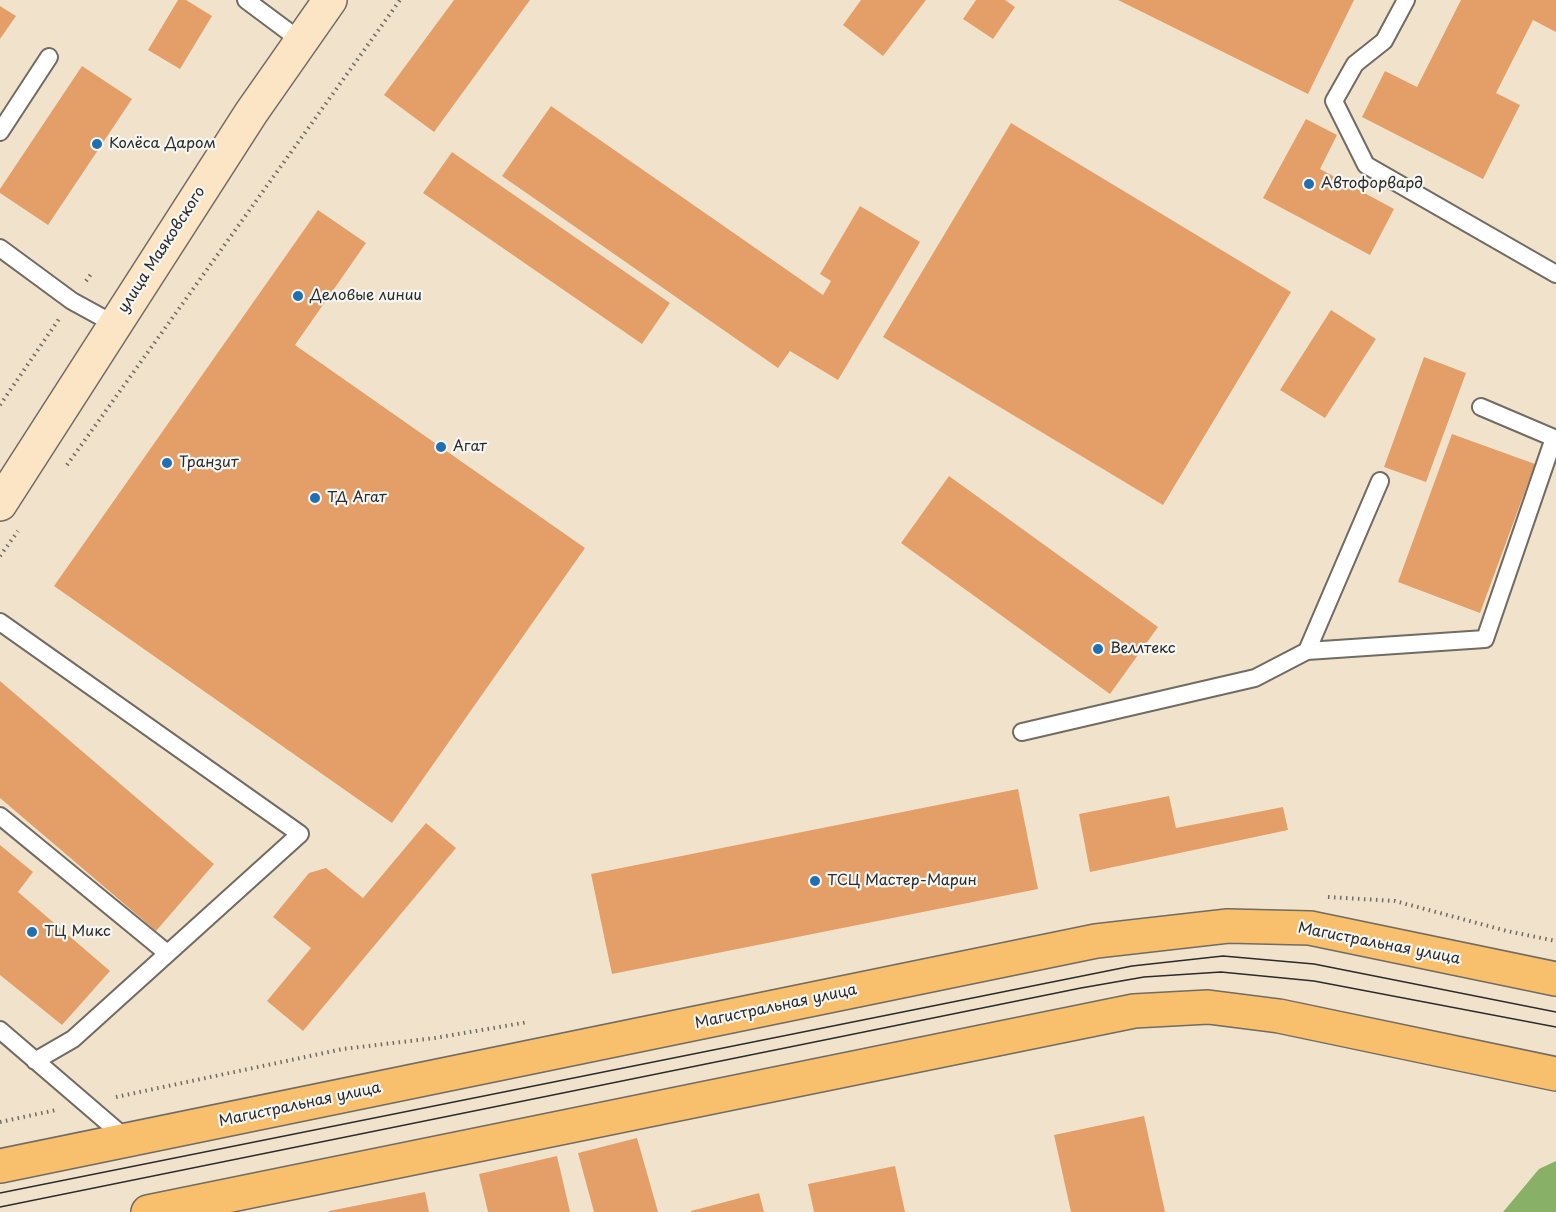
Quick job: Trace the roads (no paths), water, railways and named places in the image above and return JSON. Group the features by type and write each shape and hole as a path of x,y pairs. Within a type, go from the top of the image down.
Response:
{"main road":[{"name":"улица Маяковского","path":"10,516 114,324 251,113 330,0"},
{"name":"Магистральная улица","path":"0,1166 1096,941 1228,926 1310,928 1556,980"},
{"path":"148,1212 1134,1011 1208,1007 1279,1016 1556,1074"}],"lane":[{"path":"246,0 301,41"},
{"path":"1406,0 1384,41 1354,64 1334,101 1366,165 1556,274"},
{"path":"0,132 49,57"},
{"path":"0,248 72,301 114,324"},
{"path":"1022,732 1255,678 1307,651 1485,639 1554,438 1481,406"},
{"path":"1307,651 1380,481"},
{"path":"0,622 300,834 73,1039 35,1061"},
{"path":"0,816 167,954"},
{"path":"0,1030 129,1140"}],"tram line":[{"path":"0,1193 1132,966 1223,956 1314,964 1556,1012"},
{"path":"0,1207 1144,977 1221,972 1314,981 1556,1027"}],"place":[{"name":"Колёса Даром","path":"97,144"},
{"name":"Автофорвард","path":"1309,184"},
{"name":"Деловые линии","path":"298,296"},
{"name":"Агат","path":"441,447"},
{"name":"Транзит","path":"167,463"},
{"name":"ТД Агат","path":"315,498"},
{"name":"Веллтекс","path":"1098,649"},
{"name":"ТСЦ Мастер-Марин","path":"815,881"},
{"name":"ТЦ Микс","path":"32,932"}]}
